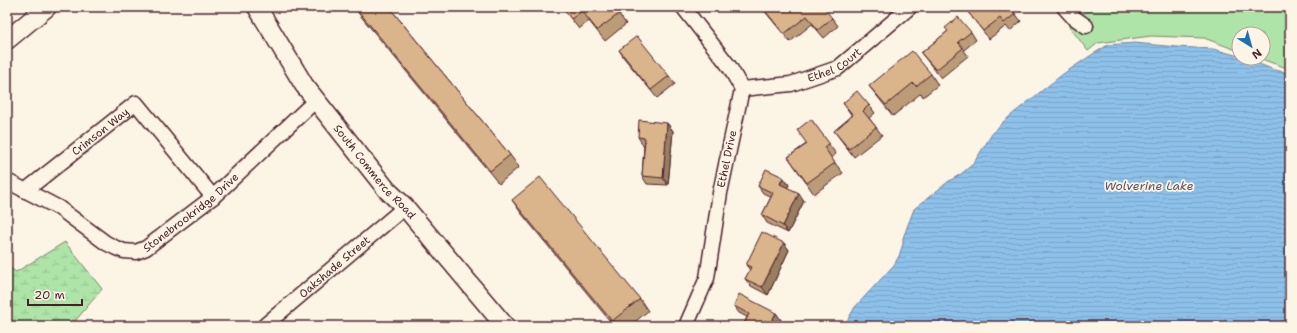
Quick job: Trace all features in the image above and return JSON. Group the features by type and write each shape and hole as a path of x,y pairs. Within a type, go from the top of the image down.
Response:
{"street":[{"path":"7,40 46,7"},
{"name":"South Commerce Road","path":"257,7 304,85 387,190 405,207 505,326"},
{"path":"683,7 729,66 742,89"},
{"name":"Ethel Court","path":"742,89 791,84 838,68 910,7"},
{"path":"1064,7 1073,17 1086,26"},
{"name":"Ethel Drive","path":"686,326 707,278 720,193 742,89"},
{"name":"Stonebrookridge Drive","path":"7,182 59,208 106,243 124,250 136,252 146,248 214,197 316,100"},
{"name":"Crimson Way","path":"25,191 136,103 214,197"},
{"name":"Oakshade Street","path":"264,326 405,207"}],"green space":[{"path":"1093,7 1290,7 1290,69 1271,62 1271,26 1231,26 1231,48 1204,38 1151,36 1098,43 1088,51 1068,25"},
{"path":"65,242 102,289 71,326 7,326 7,266 16,272"}],"water":[{"name":"Wolverine Lake","path":"1134,43 1213,49 1231,54 1231,66 1264,66 1274,70 1290,73 1290,326 844,326 855,307 894,265 899,256 903,244 903,238 914,209 973,164 992,134 1015,112 1063,74 1108,45"}],"building":[{"path":"355,7 389,7 510,155 490,171"},
{"path":"562,7 614,7 619,14 597,30 582,11 571,19"},
{"path":"762,7 792,7 795,10 798,7 806,7 808,9 810,7 823,7 832,18 818,30 807,16 784,34"},
{"path":"974,7 1010,7 1015,14 1004,23 1000,18 983,31 968,12"},
{"path":"958,17 971,32 958,42 963,48 936,70 921,53 948,31 945,28"},
{"path":"637,36 669,76 651,90 619,50"},
{"path":"912,51 931,74 916,86 913,83 886,105 869,86"},
{"path":"857,91 869,105 863,111 876,127 849,149 834,131 853,115 843,103"},
{"path":"811,119 829,143 824,147 835,163 807,183 788,157 807,144 797,130"},
{"path":"639,120 667,123 663,178 642,176 645,138 638,137"},
{"path":"766,169 783,177 780,184 799,193 783,226 762,215 773,193 758,186"},
{"path":"540,177 640,299 612,321 512,200"},
{"path":"762,232 784,243 762,287 745,279 751,267 746,265"},
{"path":"739,294 776,313 769,326 743,326 749,314 734,306"}]}
